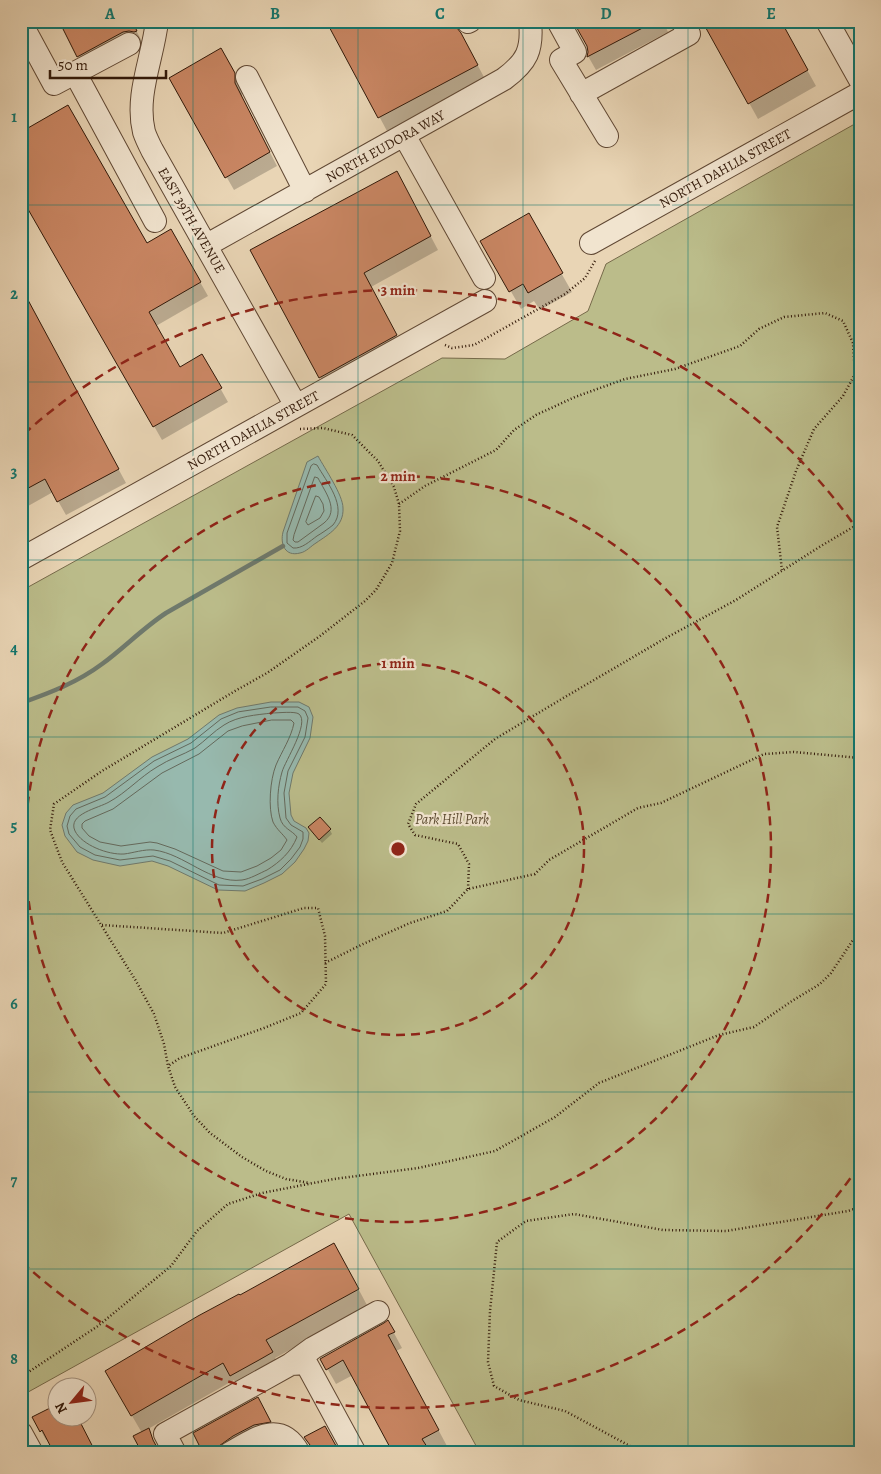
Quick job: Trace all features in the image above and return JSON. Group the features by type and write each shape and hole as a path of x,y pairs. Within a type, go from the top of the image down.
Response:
{"street":[{"name":"EAST 39TH AVENUE","path":"157,21 142,97 144,134 296,406"},
{"name":"NORTH EUDORA WAY","path":"207,246 504,79 516,70 527,57 530,44 530,21"},
{"path":"558,21 575,52 561,60 607,136"},
{"path":"581,94 689,34 682,21"},
{"path":"827,21 860,80"},
{"path":"21,23 54,84 129,44"},
{"path":"76,73 154,221"},
{"path":"247,77 305,191"},
{"name":"NORTH DAHLIA STREET","path":"595,248 860,93"},
{"path":"404,135 484,278"},
{"name":"NORTH DAHLIA STREET","path":"21,559 485,301"},
{"path":"175,1453 165,1434 291,1364 313,1348 378,1312"},
{"path":"291,1364 306,1363 355,1453"},
{"path":"21,1433 32,1453"},
{"path":"233,1452 258,1437 270,1434 284,1436 295,1445 299,1453"}],"path":[{"path":"424,335 452,348 474,345 565,294 585,278 595,248"},
{"path":"399,504 425,486 496,450 514,430 536,415 575,397 625,379 675,369 740,346 759,329 784,317 825,312 843,321 853,343 855,374 843,396 814,429 796,471 777,527 782,570"},
{"path":"300,428 323,428 352,435 378,461 394,487 399,504 400,531 392,563 376,590 365,601 320,636 267,673 102,771 54,804 50,830 62,862 136,981 154,1014 175,1087 194,1116 210,1133 242,1157 266,1171 286,1179 310,1184"},
{"path":"468,889 469,864 458,844 415,835 408,824 416,804 495,739 664,639 736,600 860,523"},
{"path":"326,963 410,923 447,911 468,889 535,874 549,860 638,808 661,802 764,754 794,752 860,758"},
{"path":"102,925 223,933 304,908 318,908 325,936 326,984 301,1013 180,1058 168,1066"},
{"path":"21,1377 98,1326 171,1266 197,1231 228,1204 262,1192 418,1168 495,1151 555,1117 599,1083 719,1035 754,1027 820,984 831,973 853,940 860,937"},
{"path":"644,1453 566,1411 519,1400 494,1386 488,1362 490,1311 497,1242 526,1221 574,1214 664,1230 726,1232 860,1208"}],"green space":[{"name":"Park Hill Park","path":"860,121 860,1453 480,1453 349,1214 57,1376 48,1376 48,1381 21,1396 21,591 442,358 505,359 588,311 606,264"}],"water":[{"path":"318,456 340,496 343,514 335,529 326,536 300,553 291,553 283,545 283,532 307,462"},
{"path":"271,702 299,702 309,707 313,717 310,738 293,773 289,793 291,815 294,821 306,828 309,833 308,841 295,862 282,874 245,891 218,890 168,866 152,861 120,866 93,860 77,852 65,836 62,825 66,813 73,805 103,793 152,757 188,739 219,715 237,708"}],"building":[{"path":"59,21 132,21 137,31 123,32 77,57"},
{"path":"326,21 455,21 478,65 378,118"},
{"path":"573,21 656,21 587,57 587,46"},
{"path":"702,21 781,21 808,70 748,104"},
{"path":"221,48 235,73 235,83 270,152 225,178 169,78"},
{"path":"68,105 147,243 171,229 201,282 149,312 180,367 202,354 222,388 153,427 21,197 21,132"},
{"path":"397,171 431,236 364,273 397,335 319,378 250,250"},
{"path":"529,213 563,273 528,293 523,284 509,292 480,241"},
{"path":"21,287 119,469 57,502 45,479 21,492"},
{"path":"320,817 331,829 319,840 308,827"},
{"path":"334,1243 359,1289 266,1340 273,1352 259,1360 230,1376 223,1363 131,1416 105,1371 198,1316"},
{"path":"388,1320 395,1332 388,1335 439,1430 422,1439 431,1453 393,1453 343,1360 326,1370 320,1359"},
{"path":"258,1397 271,1422 254,1425 233,1436 219,1446 217,1453 203,1453 193,1433"},
{"path":"48,1409 48,1426 82,1426 96,1453 54,1453 42,1430 40,1432 32,1417"},
{"path":"325,1426 340,1453 312,1453 310,1445 304,1437"},
{"path":"149,1428 160,1453 142,1453 133,1436"}],"waterway":[{"path":"21,703 73,682 110,658 166,613 283,546"}]}
